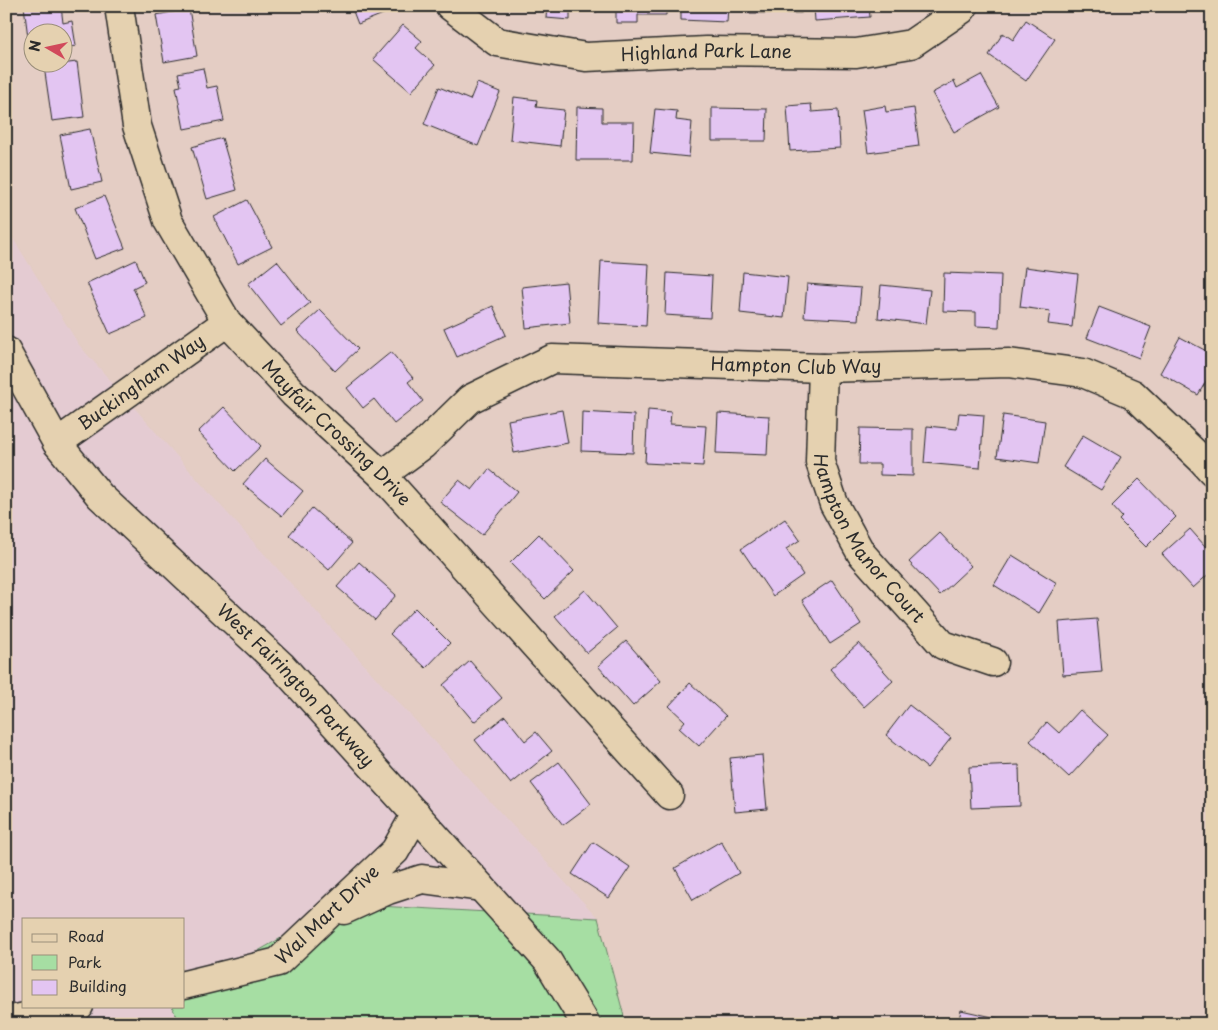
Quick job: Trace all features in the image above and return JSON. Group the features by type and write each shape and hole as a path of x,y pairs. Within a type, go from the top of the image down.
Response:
{"street":[{"name":"Mayfair Crossing Drive","path":"119,6 137,126 168,221 227,322 294,394 382,475 669,796"},
{"name":"Highland Park Lane","path":"450,6 497,42 586,57 706,51 856,53 911,44 961,10 964,6"},
{"name":"Buckingham Way","path":"57,443 227,322"},
{"name":"West Fairington Parkway","path":"6,351 57,443 100,496 281,665 547,960 586,1024"},
{"name":"Hampton Club Way","path":"382,475 423,445 470,399 552,358 823,368 1009,363 1083,373 1133,394 1212,471"},
{"name":"Hampton Manor Court","path":"823,368 820,462 834,504 861,553 943,645 993,662"},
{"name":"Wal Mart Drive","path":"185,985 278,962 396,851 416,814"},
{"path":"324,919 388,890 422,879 481,887"},
{"path":"6,1021 69,1008"}],"shaded area":[{"path":"6,227 79,345 387,690 598,918 342,904 185,992 185,918 22,918 22,1008 173,1008 179,1024 6,1024"}],"green space":[{"path":"341,904 598,918 626,1024 179,1024 173,1008 185,1008 185,992"}],"building":[{"path":"24,6 61,6 63,22 26,22"},
{"path":"351,6 386,6 388,12 358,24"},
{"path":"547,6 597,6 597,12 570,10 570,20 546,18"},
{"path":"616,6 666,6 666,15 638,15 638,23 616,23"},
{"path":"681,6 728,6 727,22 681,20"},
{"path":"747,6 801,6 801,13 747,13"},
{"path":"814,6 869,6 870,17 815,21"},
{"path":"189,9 197,56 164,62 156,15"},
{"path":"1026,20 1055,39 1026,81 989,55 1003,33 1013,40"},
{"path":"72,21 76,46 72,47 72,22 68,22"},
{"path":"403,25 422,41 416,48 435,65 411,92 373,59"},
{"path":"77,62 84,117 52,121 45,72 72,72 72,63"},
{"path":"203,68 207,88 217,86 224,121 184,129 176,87 181,86 178,73"},
{"path":"981,75 999,107 954,132 932,93 954,81 957,88"},
{"path":"477,83 500,92 478,146 424,124 439,87 470,100"},
{"path":"514,97 537,100 536,107 564,110 560,146 510,140"},
{"path":"811,104 812,112 838,110 840,148 790,151 787,106"},
{"path":"885,106 886,112 914,108 919,146 868,153 862,110"},
{"path":"577,107 602,108 602,122 634,122 633,160 576,160"},
{"path":"712,108 767,109 766,141 712,141"},
{"path":"655,109 677,111 676,120 692,122 689,157 650,153"},
{"path":"90,129 102,182 71,189 60,135"},
{"path":"222,138 237,190 207,199 192,147"},
{"path":"104,196 125,248 95,259 75,208"},
{"path":"247,200 272,247 238,264 214,217"},
{"path":"136,260 145,282 133,288 147,318 110,334 87,283"},
{"path":"277,261 310,303 281,326 248,284"},
{"path":"601,261 649,264 646,326 598,323"},
{"path":"1025,267 1078,274 1072,327 1048,324 1050,311 1020,307"},
{"path":"743,272 788,277 784,318 740,313"},
{"path":"667,273 712,276 710,318 665,315"},
{"path":"944,273 1001,275 999,327 976,326 976,312 943,311"},
{"path":"566,282 570,323 526,328 522,287"},
{"path":"807,284 861,288 858,320 804,317"},
{"path":"881,285 930,290 926,324 878,318"},
{"path":"493,306 506,335 457,357 444,328"},
{"path":"1099,307 1151,327 1139,358 1087,338"},
{"path":"320,310 358,349 335,371 297,331"},
{"path":"1180,337 1212,354 1212,371 1198,395 1160,373"},
{"path":"391,352 413,378 408,382 423,401 394,424 374,399 363,408 347,388"},
{"path":"224,407 261,446 235,471 198,432"},
{"path":"562,410 568,443 514,453 508,420"},
{"path":"648,410 671,412 670,424 706,426 703,466 645,463"},
{"path":"582,412 634,415 633,453 581,451"},
{"path":"718,413 769,416 767,455 716,453"},
{"path":"959,413 984,415 980,468 924,463 927,426 957,429"},
{"path":"1003,415 1045,421 1039,463 997,457"},
{"path":"860,428 913,429 913,476 880,475 880,464 859,464"},
{"path":"1083,435 1121,457 1101,490 1063,467"},
{"path":"265,459 303,491 282,516 243,484"},
{"path":"489,469 517,492 482,535 440,502 459,480 472,490"},
{"path":"1139,479 1176,517 1146,547 1119,520 1122,517 1112,506"},
{"path":"312,508 352,543 329,570 289,535"},
{"path":"785,519 800,540 786,549 803,575 773,596 741,549"},
{"path":"1190,529 1212,554 1212,571 1193,588 1162,554"},
{"path":"940,533 971,566 940,595 909,562"},
{"path":"539,534 574,571 545,599 510,563"},
{"path":"1012,555 1057,583 1039,613 994,585"},
{"path":"359,562 396,595 375,620 337,587"},
{"path":"832,580 861,624 830,644 802,600"},
{"path":"585,590 617,628 587,653 555,616"},
{"path":"415,608 450,643 426,668 390,634"},
{"path":"1097,619 1102,672 1063,675 1059,622"},
{"path":"626,641 661,681 633,706 598,666"},
{"path":"859,643 893,681 864,707 830,669"},
{"path":"470,661 502,698 474,722 443,685"},
{"path":"690,683 726,716 699,746 679,728 685,721 669,706"},
{"path":"909,705 951,738 927,768 886,735"},
{"path":"1080,710 1108,735 1069,777 1030,741 1047,722 1059,733"},
{"path":"505,716 525,741 536,732 552,751 511,784 475,740"},
{"path":"762,755 767,809 735,812 730,758"},
{"path":"559,762 591,804 563,825 531,783"},
{"path":"1019,765 1020,806 971,808 969,767"},
{"path":"721,841 739,873 693,900 675,868"},
{"path":"593,842 630,867 609,898 572,874"},
{"path":"961,1010 1024,1024 958,1024"}]}
